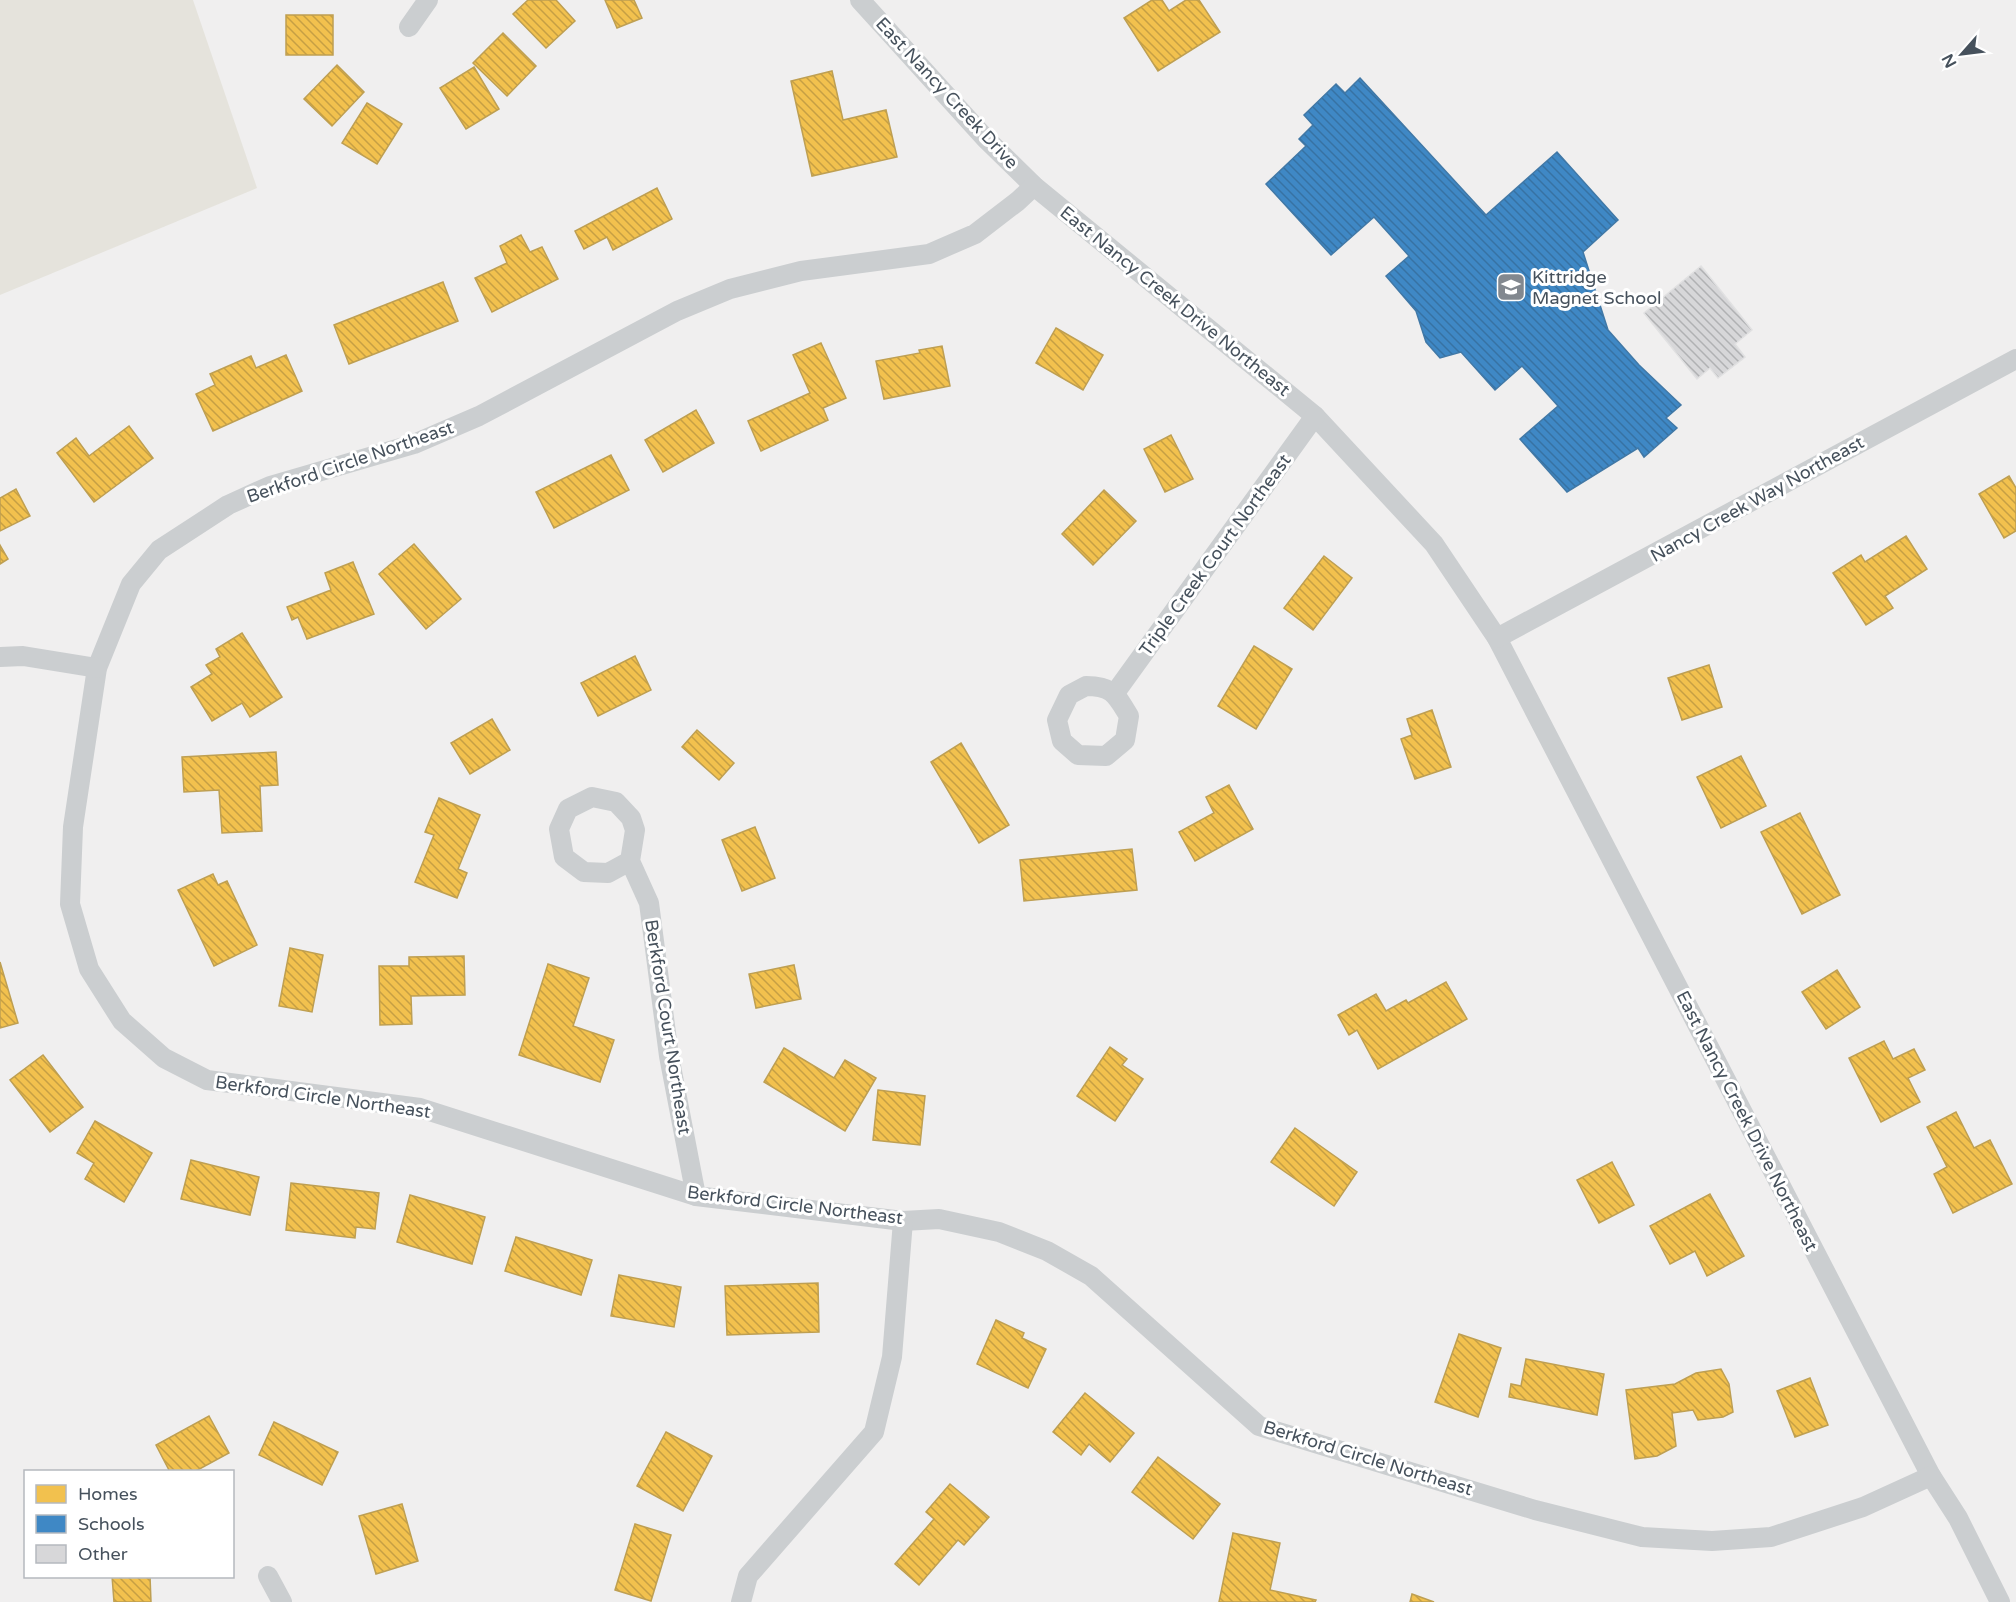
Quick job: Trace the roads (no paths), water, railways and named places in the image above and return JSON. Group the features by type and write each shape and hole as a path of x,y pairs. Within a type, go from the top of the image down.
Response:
{"street":[{"path":"409,27 428,0"},
{"name":"East Nancy Creek Drive","path":"860,0 978,130 1034,186"},
{"name":"East Nancy Creek Drive Northeast","path":"1034,186 1315,416"},
{"name":"Berkford Circle Northeast","path":"1034,186 975,234 929,254 801,271 730,289 677,311 479,416 447,430 414,444 270,486 228,505 159,550 131,584 97,668 73,827 70,904 89,969 122,1020 164,1058 207,1080 420,1108 696,1196 903,1221 939,1219 999,1232 1047,1251 1091,1276 1259,1426 1535,1510 1642,1537 1712,1541 1771,1537 1863,1507 1931,1476"},
{"name":"Nancy Creek Way Northeast","path":"1497,638 2016,359"},
{"path":"1315,416 1434,544 1497,638"},
{"name":"Triple Creek Court Northeast","path":"1116,693 1315,416"},
{"name":"East Nancy Creek Drive Northeast","path":"1497,638 1931,1476 1958,1518 2000,1602"},
{"path":"0,657 23,656 97,668"},
{"name":"Berkford Court Northeast","path":"630,861 649,903 669,1056 696,1196"},
{"path":"741,1602 748,1576 874,1432 892,1357 903,1221"},
{"path":"268,1576 282,1602"}],"place":[{"name":"Kittridge Magnet School","path":"1511,287"}]}
